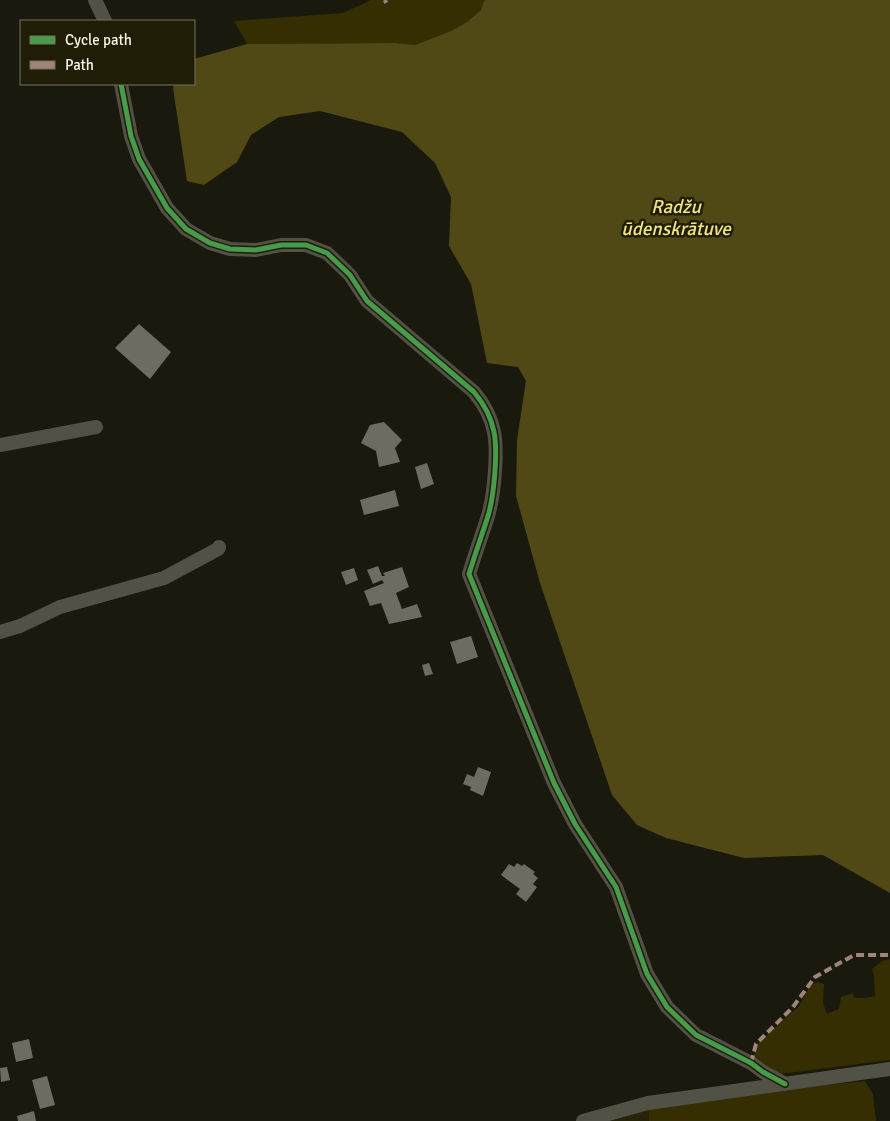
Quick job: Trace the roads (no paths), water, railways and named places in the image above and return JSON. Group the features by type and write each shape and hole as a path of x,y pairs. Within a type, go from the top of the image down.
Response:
{"street":[{"path":"95,0 105,20"},
{"path":"121,85 131,136 139,159 167,208 186,229 210,243 230,249 256,250 282,245 306,245 327,253 350,275 367,301 474,392 483,402 490,416 494,434 494,478 488,514 469,574 554,784 575,824 616,887 647,974 667,1007 696,1035 751,1062 763,1072 785,1084"},
{"path":"0,445 96,427"},
{"path":"0,632 20,626 60,607 164,578 219,547"},
{"path":"583,1121 648,1103 890,1069"}],"water":[{"name":"Radžu ūdenskrātuve","path":"890,0 890,893 823,855 744,858 666,838 637,825 612,795 540,583 516,496 517,440 526,381 518,367 487,363 471,284 449,246 451,197 435,163 402,132 320,111 279,117 251,135 237,162 204,185 187,181 173,88 174,85 195,85 195,59 247,44 395,43 415,45 451,31 467,22 481,10 484,1"}]}
